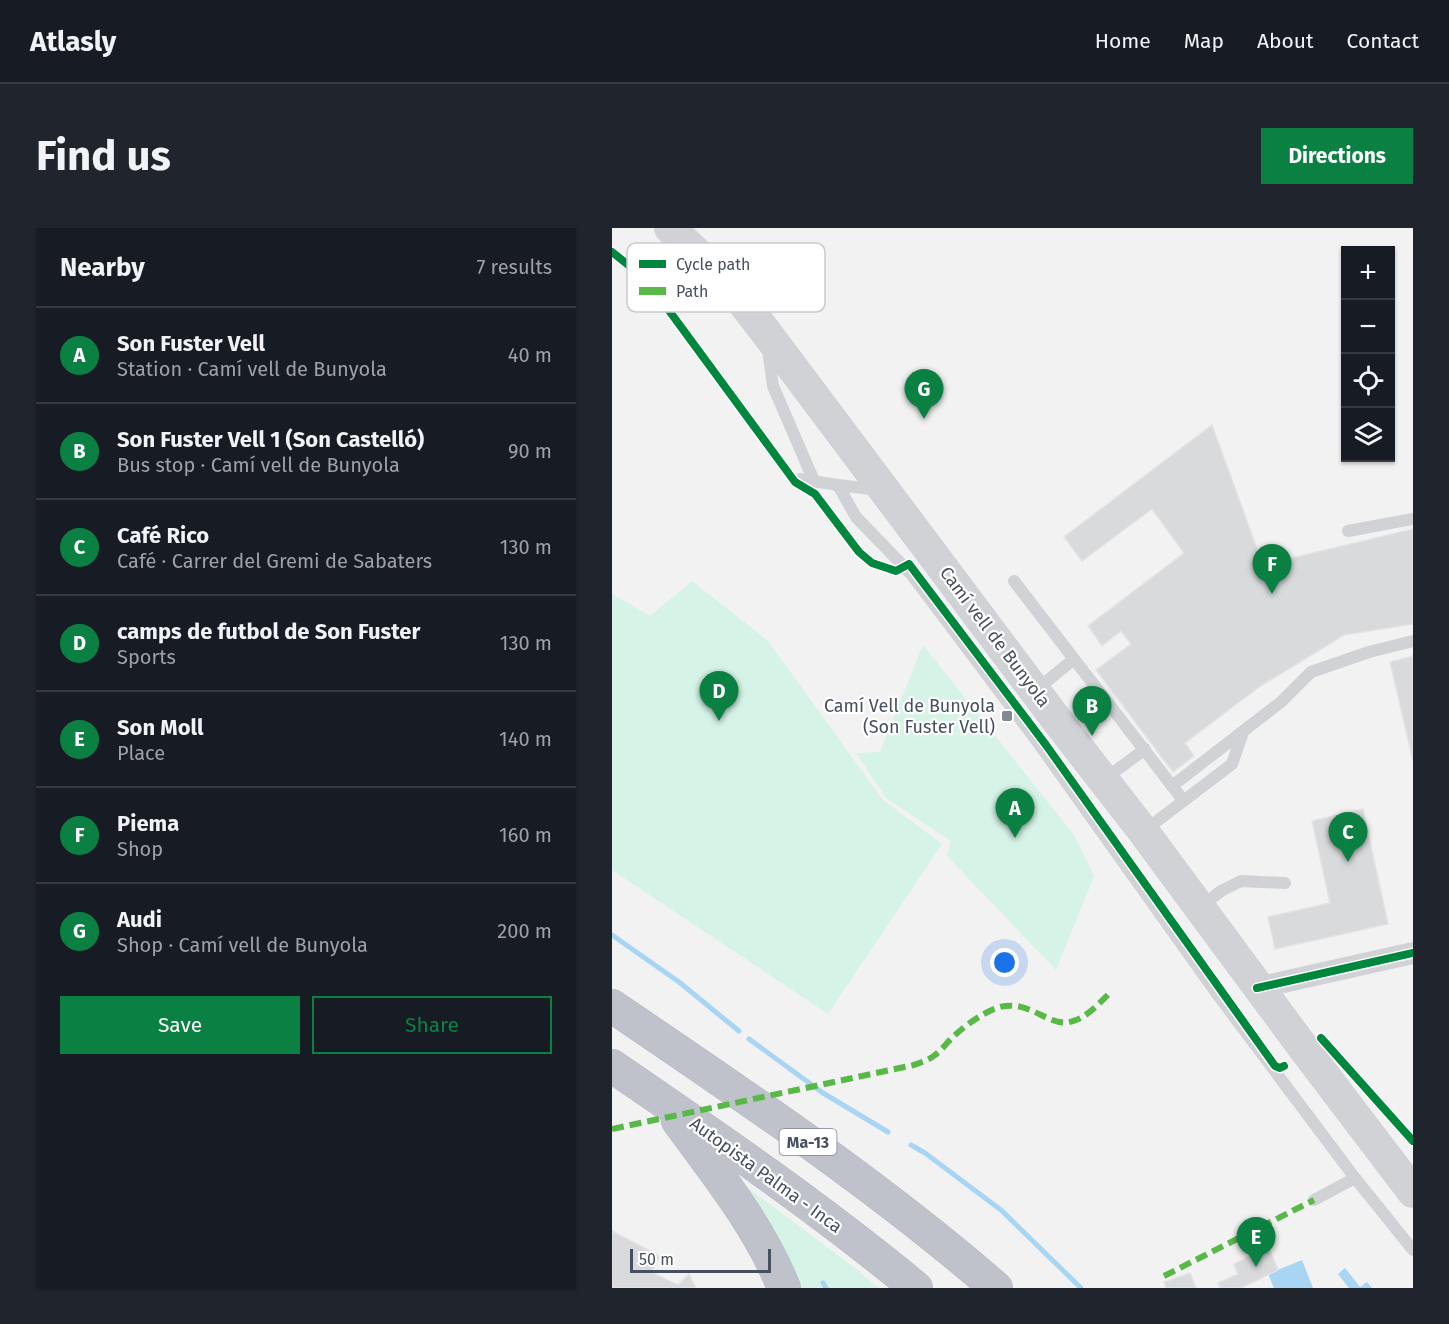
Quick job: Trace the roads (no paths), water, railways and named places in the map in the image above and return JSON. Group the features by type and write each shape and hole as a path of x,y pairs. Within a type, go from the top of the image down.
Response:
{"highway":[{"name":"Ma-13","path":"612,1006 763,1109 838,1164 911,1219 996,1288"},
{"name":"Autopista Palma - Inca","path":"612,1066 755,1164 916,1288"},
{"path":"662,1101 727,1187 758,1235 784,1288"}],"main road":[{"name":"Camí vell de Bunyola","path":"671,228 687,243"},
{"name":"Camí vell de Bunyola","path":"750,312 1143,831 1257,988 1413,1192"}],"street":[{"path":"1257,988 1413,953"},
{"name":"Camí vell de Bunyola","path":"1375,1142 1413,1169"}],"lane":[{"path":"765,331 773,386 814,481"},
{"path":"800,479 885,490"},
{"path":"838,485 856,517 911,574 1029,730 1220,998 1355,1178 1413,1250"},
{"path":"1348,531 1413,519"},
{"path":"1014,581 1184,800"},
{"path":"1172,786 1281,702 1311,672 1370,652 1413,641"},
{"path":"1035,690 1074,659"},
{"path":"1143,831 1232,764 1243,732"},
{"path":"1104,780 1145,749"},
{"path":"1200,908 1221,891 1241,881 1285,883"},
{"path":"1314,1200 1355,1178"}],"water":[{"path":"1302,1260 1313,1288 1274,1288 1268,1274"},
{"path":"1345,1268 1360,1287 1367,1282 1372,1288 1349,1288 1338,1274"}],"waterway":[{"path":"612,935 679,982 739,1031"},
{"path":"749,1039 823,1093 888,1132"},
{"path":"911,1145 1001,1210 1081,1288"},
{"path":"823,1283 826,1288"}],"place":[{"name":"Audi","path":"924,419"},
{"name":"Piema","path":"1272,594"},
{"name":"Camí Vell de Bunyola (Son Fuster Vell)","path":"1007,716"},
{"name":"camps de futbol de Son Fuster","path":"719,721"},
{"name":"Son Fuster Vell 1 (Son Castelló)","path":"1092,736"},
{"name":"Son Fuster Vell","path":"1015,838"},
{"name":"Café Rico","path":"1348,862"},
{"name":"Son Moll","path":"1256,1267"}]}
